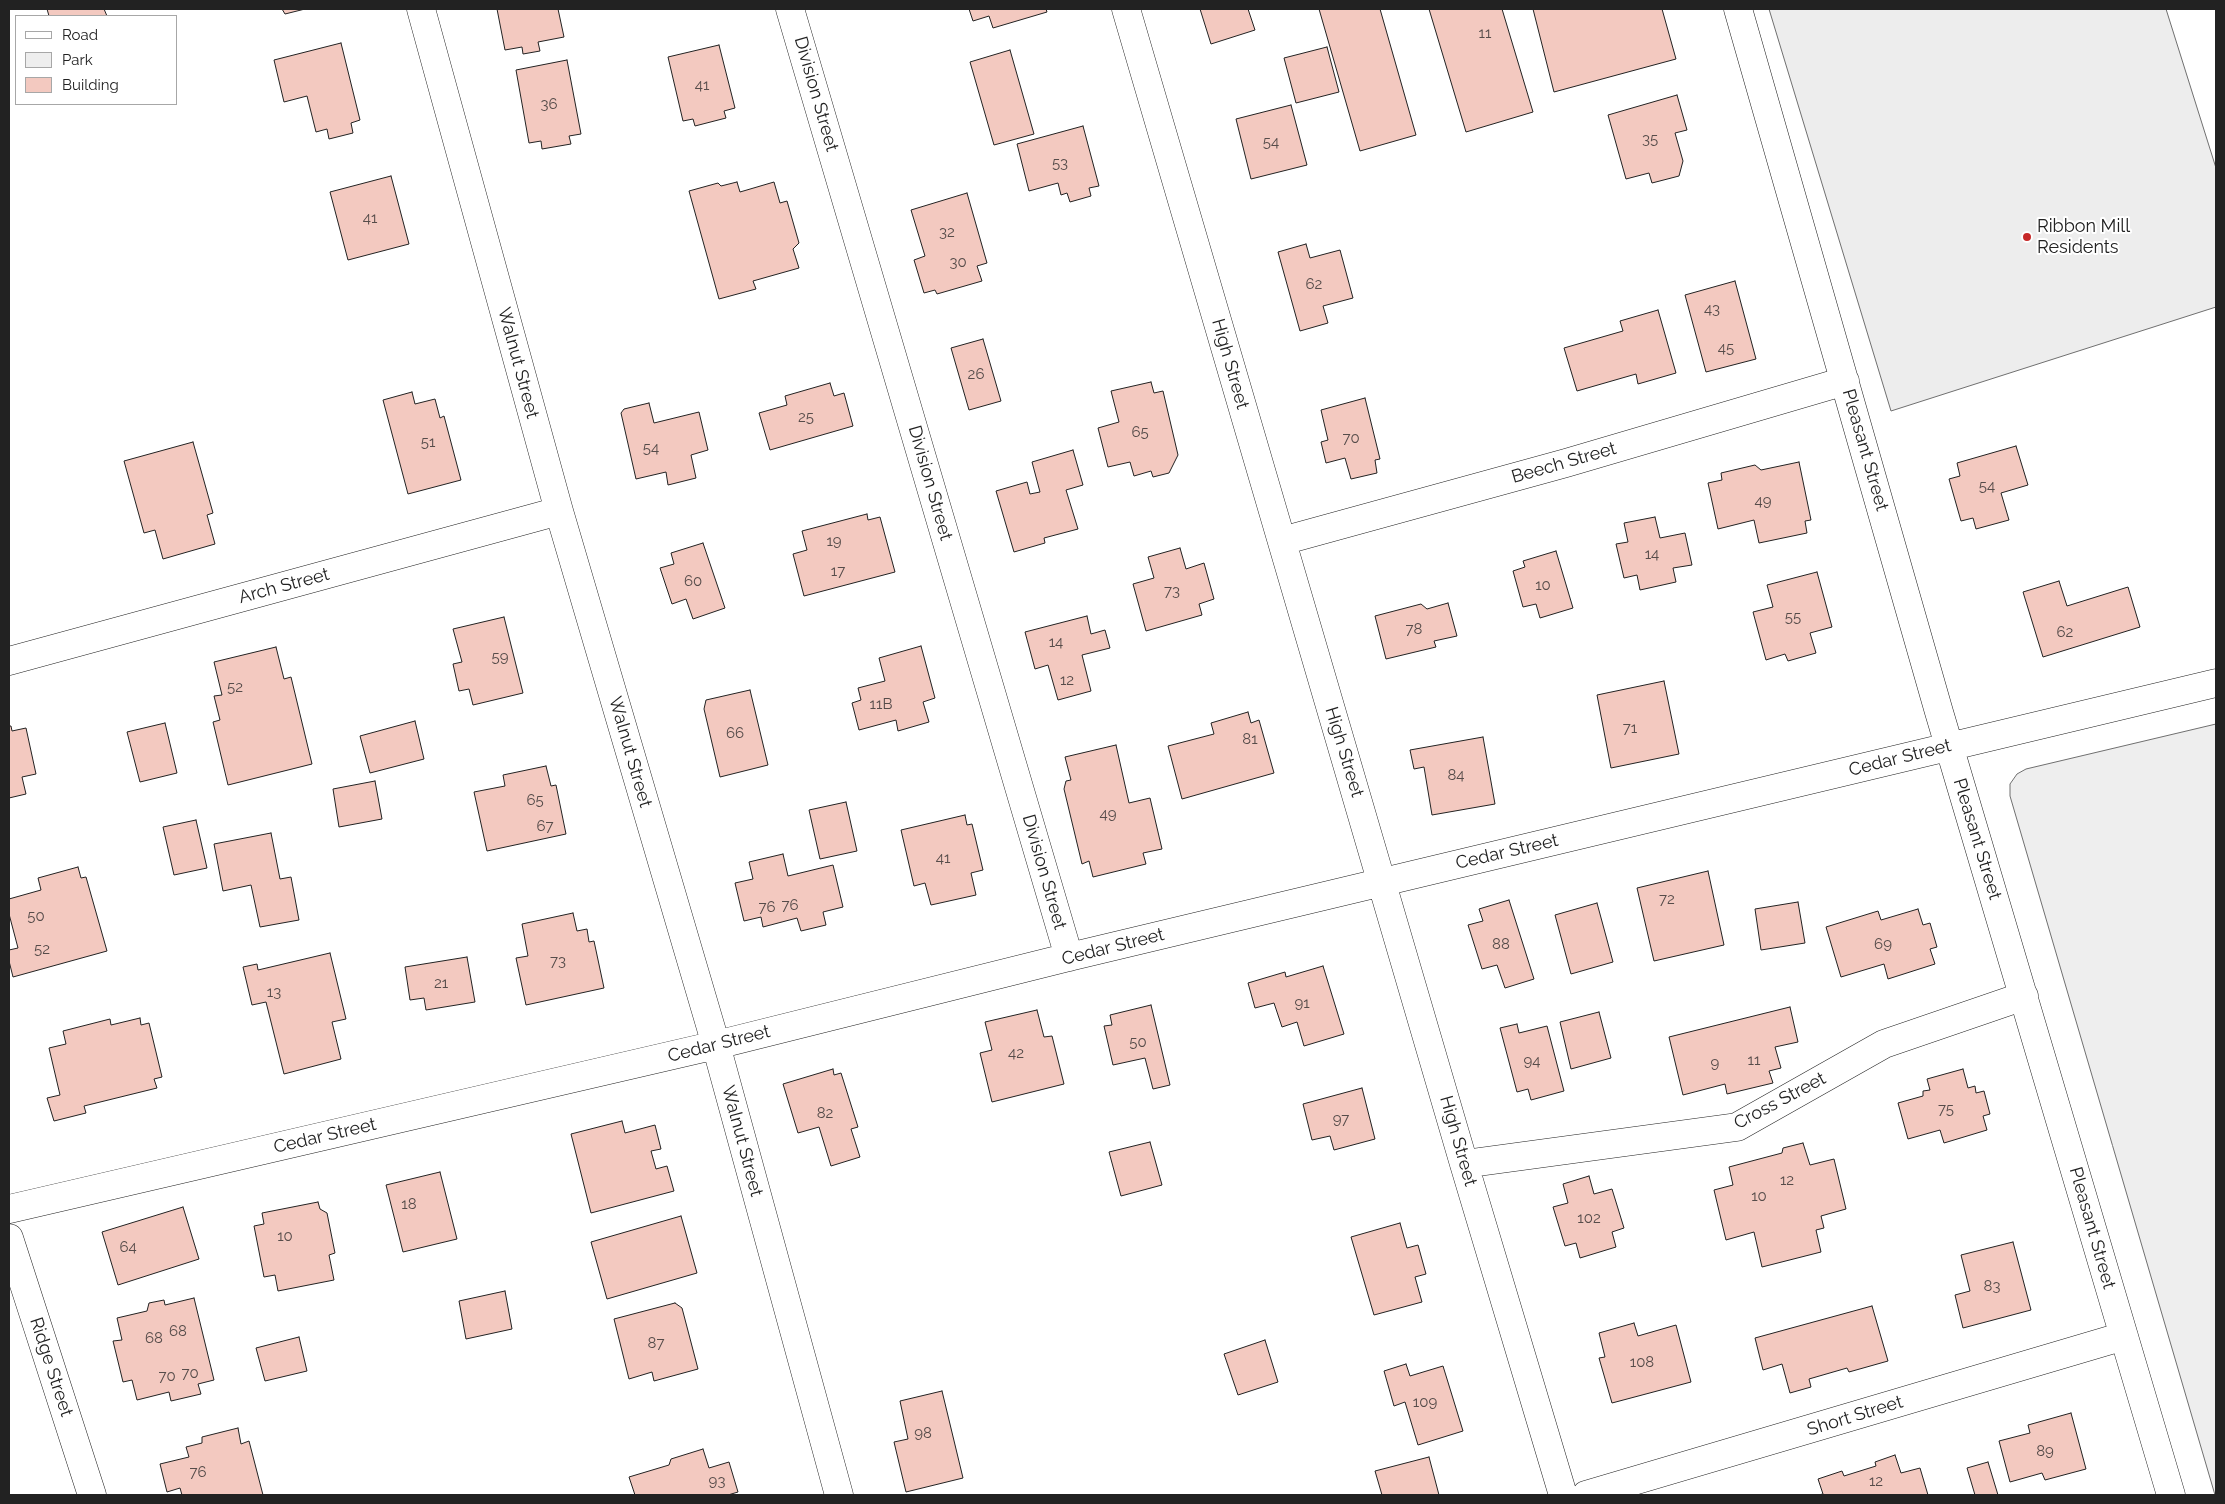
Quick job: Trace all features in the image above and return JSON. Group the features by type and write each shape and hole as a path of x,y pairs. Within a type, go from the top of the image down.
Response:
{"street":[{"name":"Walnut Street","path":"421,9 559,511 716,1045 839,1495"},
{"name":"Division Street","path":"790,9 1069,957"},
{"name":"High Street","path":"1126,9 1464,1164 1563,1495"},
{"name":"Pleasant Street","path":"1738,9 1949,746 2171,1495"},
{"name":"Beech Street","path":"1282,541 1576,460 1845,381"},
{"name":"Arch Street","path":"9,661 559,511"},
{"name":"Cedar Street","path":"9,1209 716,1045 1069,957 2216,683"},
{"name":"Cross Street","path":"1464,1164 1736,1127 1884,1044 2024,996"},
{"name":"Ridge Street","path":"9,1238 92,1495"},
{"name":"Short Street","path":"1586,1495 2124,1336"}],"green space":[{"path":"2216,724 2215,1495 2010,796 2010,784 2017,774 2026,769"}],"shaded area":[{"name":"Ribbon Mill Residents","path":"1769,9 2166,9 2216,168 2216,307 1891,411"}],"building":[{"path":"47,9 104,9 107,15 49,15"},
{"path":"282,9 305,9 285,14"},
{"path":"497,9 558,9 564,37 538,42 540,51 523,54 522,47 505,50"},
{"path":"969,9 1046,9 1047,12 993,28 989,16 973,21"},
{"path":"1200,9 1248,9 1255,30 1211,44"},
{"path":"1319,9 1380,9 1416,135 1360,151"},
{"path":"1429,9 1502,9 1533,112 1466,132"},
{"path":"1533,9 1662,9 1676,59 1554,92"},
{"path":"341,43 360,120 351,123 353,133 329,139 327,129 316,132 307,96 284,102 274,60"},
{"path":"719,45 735,108 724,111 726,118 695,126 693,119 683,121 668,57"},
{"path":"1327,47 1339,92 1296,103 1284,58"},
{"path":"1010,50 1034,134 994,145 970,62"},
{"path":"567,60 581,134 569,136 571,144 542,149 541,141 529,143 516,70"},
{"path":"1677,95 1687,130 1675,133 1683,161 1679,176 1652,183 1649,173 1626,179 1608,115"},
{"path":"1291,105 1307,165 1251,179 1236,119"},
{"path":"1083,126 1099,186 1089,188 1091,196 1070,202 1067,193 1061,195 1058,183 1029,191 1017,144"},
{"path":"391,176 409,244 348,260 330,192"},
{"path":"737,182 740,192 774,182 780,203 787,201 799,243 793,249 799,268 753,281 756,289 719,299 689,191 718,183 721,186"},
{"path":"967,193 987,263 977,266 982,281 937,294 935,290 924,293 914,260 925,256 911,210"},
{"path":"1306,244 1310,258 1340,250 1353,298 1323,306 1328,323 1300,331 1278,252"},
{"path":"1735,281 1756,359 1706,372 1685,295"},
{"path":"1658,310 1676,373 1638,384 1636,374 1577,391 1564,348 1623,331 1620,321"},
{"path":"983,339 1001,401 969,410 951,348"},
{"path":"1151,382 1154,393 1163,391 1178,455 1169,473 1153,477 1151,471 1134,476 1130,462 1108,467 1098,428 1119,422 1111,391"},
{"path":"830,383 834,396 844,393 853,426 770,450 759,413 787,405 785,396"},
{"path":"412,392 415,404 435,399 440,418 444,416 461,480 408,494 383,400"},
{"path":"1365,398 1380,459 1375,460 1377,473 1351,479 1345,458 1326,463 1321,442 1328,440 1321,410"},
{"path":"649,403 654,423 699,412 708,450 691,455 696,478 668,485 666,472 636,479 621,413 624,409"},
{"path":"193,442 213,513 207,515 215,544 163,559 155,530 144,533 124,461"},
{"path":"2016,446 2028,485 2001,493 2009,520 1976,529 1973,518 1961,521 1949,479 1960,476 1957,463"},
{"path":"1073,450 1083,485 1066,490 1078,529 1044,538 1045,543 1014,552 996,491 1027,482 1030,494 1040,492 1032,462"},
{"path":"1799,462 1811,520 1805,521 1807,533 1759,543 1754,520 1718,529 1708,483 1722,480 1721,473 1755,465 1761,470"},
{"path":"867,514 868,520 880,517 895,572 804,596 793,554 807,550 802,531"},
{"path":"1655,517 1660,538 1685,533 1692,565 1673,568 1676,582 1640,590 1637,575 1624,578 1616,544 1628,542 1624,523"},
{"path":"703,543 725,608 693,619 686,599 672,604 660,568 674,564 671,553"},
{"path":"1180,548 1186,569 1204,563 1214,599 1199,604 1202,615 1146,631 1133,584 1154,578 1148,557"},
{"path":"1556,551 1573,608 1540,618 1536,604 1523,607 1513,571 1525,567 1523,561"},
{"path":"1817,572 1832,627 1810,633 1816,653 1788,661 1785,654 1766,660 1753,612 1773,607 1767,585"},
{"path":"2059,581 2067,606 2128,587 2140,627 2043,657 2023,592"},
{"path":"1448,603 1457,636 1434,641 1436,647 1386,659 1375,616 1421,604 1427,609"},
{"path":"1087,616 1091,634 1105,630 1110,648 1082,655 1091,691 1058,700 1048,665 1035,669 1025,632"},
{"path":"504,617 523,693 473,705 469,689 459,691 453,664 462,662 453,629"},
{"path":"921,646 935,698 923,702 929,722 898,731 896,720 859,730 852,703 861,700 858,688 885,681 879,658"},
{"path":"276,647 284,679 291,677 312,764 228,785 213,722 220,720 214,696 222,695 214,662"},
{"path":"1664,681 1679,754 1611,768 1597,695"},
{"path":"750,690 768,765 720,777 704,709 706,700"},
{"path":"1248,712 1251,723 1259,720 1274,773 1182,799 1168,746 1214,734 1211,723"},
{"path":"415,721 424,759 370,773 360,736"},
{"path":"165,723 177,773 140,782 127,732"},
{"path":"9,726 11,726 12,731 26,728 36,774 22,777 26,794 9,798"},
{"path":"1483,737 1495,804 1432,815 1424,767 1414,769 1410,750"},
{"path":"1116,745 1129,803 1150,798 1162,849 1143,853 1146,864 1093,877 1089,861 1082,864 1064,789 1066,781 1071,780 1065,757"},
{"path":"546,766 551,786 556,785 566,834 487,851 474,792 505,786 503,775"},
{"path":"375,781 382,819 339,827 333,789"},
{"path":"846,802 857,851 820,859 809,810"},
{"path":"965,815 967,825 972,824 983,870 971,873 976,895 931,905 925,883 914,886 901,830"},
{"path":"196,820 207,868 174,875 163,827"},
{"path":"271,833 280,879 291,877 299,920 260,927 251,885 223,891 214,844"},
{"path":"783,854 788,876 833,865 843,907 823,912 826,925 801,931 797,918 763,927 761,917 744,921 735,883 753,879 749,862"},
{"path":"78,867 81,878 86,877 107,951 13,977 9,961 9,950 18,948 9,914 9,899 41,890 38,878"},
{"path":"1708,871 1724,945 1654,961 1637,888"},
{"path":"1509,900 1534,979 1505,988 1497,965 1482,969 1468,925 1483,921 1479,909"},
{"path":"1798,902 1805,943 1761,950 1755,909"},
{"path":"1597,903 1613,962 1571,974 1555,915"},
{"path":"1918,909 1923,925 1930,923 1937,947 1930,949 1935,964 1888,979 1884,964 1841,977 1826,927 1878,911 1881,920"},
{"path":"573,913 577,931 587,929 589,942 594,941 604,988 526,1005 516,958 528,956 522,924"},
{"path":"330,953 346,1019 332,1022 341,1059 284,1074 266,1002 252,1005 243,967 257,964 258,970"},
{"path":"467,957 475,1002 426,1010 424,998 410,1000 405,967"},
{"path":"1323,966 1344,1034 1304,1046 1297,1022 1282,1027 1274,1003 1255,1008 1248,983 1285,972 1286,977"},
{"path":"1151,1005 1170,1085 1153,1089 1145,1058 1113,1065 1104,1026 1112,1025 1110,1015"},
{"path":"1790,1007 1798,1042 1775,1047 1781,1068 1769,1071 1773,1083 1727,1094 1725,1084 1683,1095 1669,1037"},
{"path":"1037,1010 1044,1037 1052,1036 1064,1084 992,1102 980,1053 992,1050 985,1022"},
{"path":"1599,1012 1611,1058 1571,1069 1560,1022"},
{"path":"140,1018 141,1025 149,1023 162,1077 154,1079 157,1088 84,1106 86,1113 54,1121 47,1098 60,1095 49,1048 66,1044 63,1031 110,1019 111,1025"},
{"path":"1517,1024 1519,1033 1547,1026 1564,1091 1531,1100 1528,1089 1517,1092 1500,1028"},
{"path":"833,1069 834,1075 841,1073 858,1127 851,1129 860,1157 831,1166 819,1127 798,1133 783,1084"},
{"path":"1963,1069 1968,1088 1975,1086 1976,1093 1984,1091 1990,1114 1983,1116 1987,1130 1944,1143 1940,1130 1908,1139 1898,1103 1923,1096 1923,1091 1930,1090 1927,1079"},
{"path":"1362,1088 1375,1139 1334,1150 1330,1136 1312,1140 1303,1104"},
{"path":"622,1121 625,1133 655,1125 661,1149 651,1151 656,1169 667,1166 674,1191 591,1213 571,1134"},
{"path":"1150,1142 1162,1185 1121,1196 1109,1152"},
{"path":"1803,1143 1810,1165 1834,1159 1846,1209 1821,1216 1824,1228 1816,1230 1821,1252 1762,1267 1754,1232 1726,1240 1714,1190 1733,1185 1729,1167 1782,1153 1783,1148"},
{"path":"440,1172 457,1239 403,1252 386,1185"},
{"path":"1589,1176 1594,1194 1612,1189 1624,1228 1612,1232 1616,1247 1580,1258 1576,1243 1565,1246 1553,1207 1568,1203 1563,1184"},
{"path":"318,1202 320,1209 327,1213 335,1253 329,1255 334,1280 278,1291 275,1275 264,1277 254,1226 264,1224 262,1213"},
{"path":"183,1207 199,1259 118,1285 102,1232"},
{"path":"681,1216 697,1273 607,1299 591,1242"},
{"path":"1400,1223 1407,1248 1418,1245 1426,1274 1415,1277 1422,1302 1374,1315 1351,1237"},
{"path":"2013,1242 2031,1310 1963,1328 1955,1295 1970,1291 1961,1255"},
{"path":"505,1291 512,1329 466,1339 459,1301"},
{"path":"194,1298 214,1380 198,1384 201,1394 171,1401 169,1392 137,1400 132,1380 123,1382 113,1341 122,1340 117,1318 147,1311 149,1303 164,1300 165,1305"},
{"path":"675,1303 682,1308 698,1369 654,1381 652,1372 629,1379 614,1319"},
{"path":"1872,1306 1888,1361 1849,1372 1847,1368 1809,1379 1811,1387 1790,1393 1782,1364 1763,1370 1755,1338"},
{"path":"1634,1323 1638,1336 1676,1325 1691,1382 1612,1403 1599,1358 1605,1357 1599,1333"},
{"path":"299,1337 307,1371 265,1381 256,1348"},
{"path":"1265,1340 1278,1382 1238,1395 1224,1354"},
{"path":"1406,1364 1410,1376 1443,1366 1463,1431 1418,1445 1405,1402 1394,1406 1384,1371"},
{"path":"942,1391 963,1478 906,1492 894,1442 908,1439 900,1401"},
{"path":"2071,1413 2086,1469 2045,1480 2042,1473 2010,1482 1999,1441 2030,1433 2028,1425"},
{"path":"238,1428 241,1444 249,1441 263,1495 182,1495 180,1488 167,1492 160,1464 189,1457 186,1447 202,1443 202,1437"},
{"path":"703,1449 709,1468 729,1462 738,1492 728,1495 635,1495 629,1477 669,1465 671,1459"},
{"path":"1895,1455 1901,1473 1920,1468 1928,1495 1818,1495 1823,1494 1818,1479 1842,1471 1844,1476 1876,1466 1875,1462"},
{"path":"1429,1457 1439,1495 1382,1495 1375,1471"},
{"path":"1988,1462 1998,1495 1975,1495 1967,1468"}],"place":[{"name":"Ribbon Mill Residents","path":"2027,237"}]}
